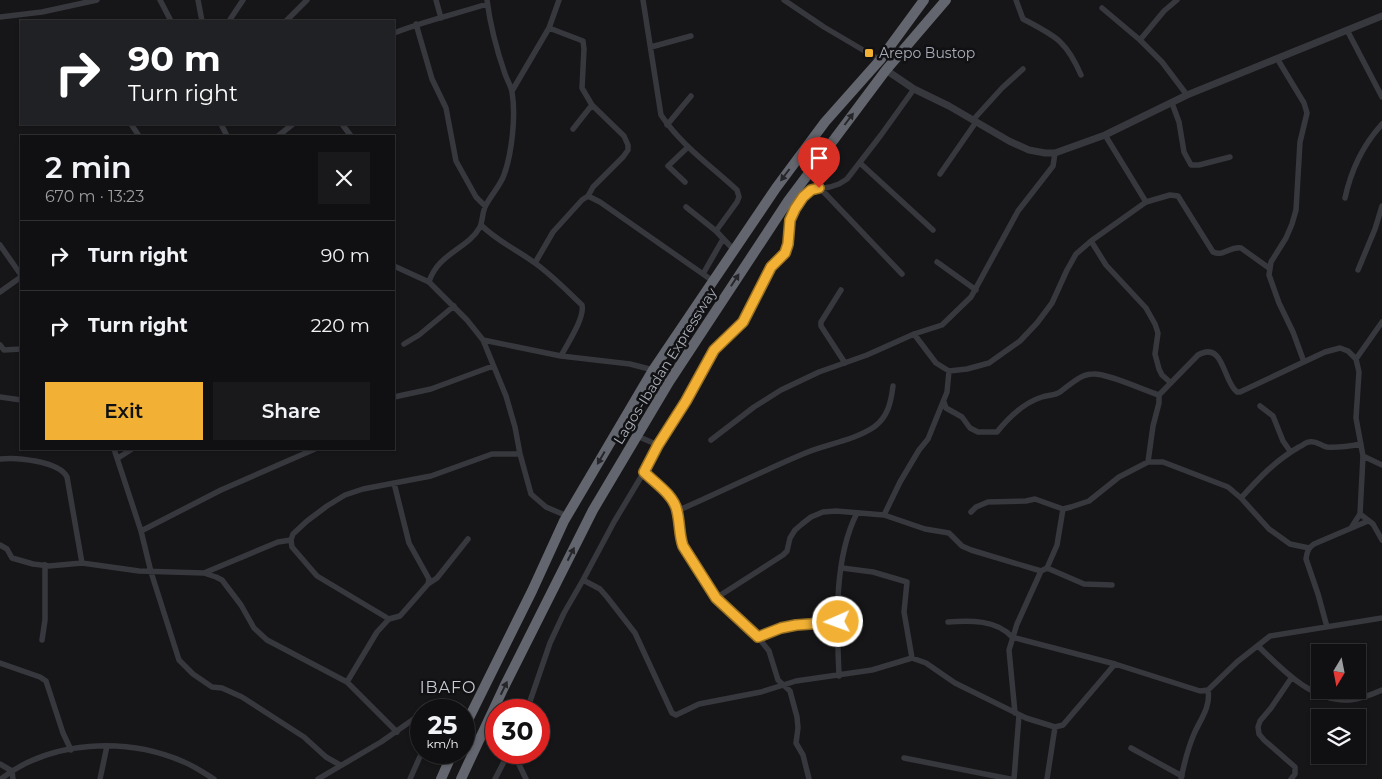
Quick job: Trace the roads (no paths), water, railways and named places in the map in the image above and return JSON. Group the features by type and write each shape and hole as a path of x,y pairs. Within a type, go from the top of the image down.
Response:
{"highway":[{"name":"Lagos-Ibadan Expressway","path":"475,705 567,516 653,370 734,249 825,122 880,60 924,0"},
{"name":"Lagos-Ibadan Expressway","path":"461,779 504,687 593,510 688,353 782,209 886,70 946,0"},
{"path":"441,779 448,764"}],"street":[{"path":"0,17 42,12 97,0"},
{"path":"160,0 171,20"},
{"path":"198,0 202,20"},
{"path":"230,20 243,0"},
{"path":"287,20 307,0"},
{"path":"436,0 441,18"},
{"path":"512,91 549,28 559,0"},
{"path":"643,0 661,115 667,125 688,147 737,190 737,202 716,231"},
{"path":"784,0 824,27 880,60"},
{"path":"1016,0 1023,19 1054,35 1070,52 1081,75"},
{"path":"1140,40 1164,11 1177,0"},
{"path":"395,33 416,24 441,18 487,2 505,74 512,91 513,115 508,159 503,176 485,206 481,225 477,231 448,255 432,272 429,282"},
{"path":"1102,8 1140,40 1162,62 1188,95"},
{"path":"886,70 914,89 949,106 1009,141 1029,150 1055,152 1105,135 1188,95 1278,60 1382,16"},
{"path":"416,24 432,79 446,108 456,161 476,197 485,206"},
{"path":"535,262 553,232 582,200 588,196 593,187 628,150 624,136 592,106 582,88 583,41 549,28"},
{"path":"1347,30 1382,98"},
{"path":"651,48 691,36"},
{"path":"1278,60 1304,103 1307,112 1300,142 1296,210 1286,238 1268,265 1269,275 1279,303 1293,332 1304,362"},
{"path":"940,174 974,121 1002,88 1023,69"},
{"path":"531,699 550,643 614,522 714,350 743,322 771,267 785,253 788,244 790,220 795,209 803,197 811,190 830,187 847,179 914,89"},
{"path":"667,125 691,96"},
{"path":"1172,103 1179,122 1184,152 1191,165 1199,165 1230,157"},
{"path":"573,129 592,106"},
{"path":"1345,198 1350,176 1358,158 1382,124"},
{"path":"279,135 292,125"},
{"path":"1105,135 1146,202"},
{"path":"685,182 668,166 688,147"},
{"path":"711,440 754,407 781,390 819,372 867,355 914,334 942,325 976,290 1018,211 1053,166 1055,152"},
{"path":"860,162 934,230"},
{"path":"819,188 902,274"},
{"path":"914,334 936,362 949,371 980,367 989,363 1020,341 1037,323 1052,303 1076,254 1091,240 1146,202 1170,194 1178,196 1213,252 1224,254 1238,247 1268,265"},
{"path":"588,196 600,202 713,281"},
{"path":"1358,270 1382,206"},
{"path":"686,207 716,231 734,249"},
{"path":"481,225 493,237 508,244 535,262 582,305 583,310 580,318 561,356"},
{"path":"703,274 723,239"},
{"path":"1091,240 1106,265 1146,308 1155,324 1158,333 1155,354 1159,369 1162,375 1171,383"},
{"path":"0,246 20,275"},
{"path":"936,262 976,290"},
{"path":"395,266 429,282 454,306 482,340 506,396 531,494 546,507 567,516"},
{"path":"0,292 20,277"},
{"path":"841,290 821,322 821,326 845,363"},
{"path":"404,344 420,335 454,306"},
{"path":"1356,359 1382,322"},
{"path":"482,340 561,356 630,364 653,370"},
{"path":"0,345 4,350 20,349"},
{"path":"1148,462 1159,395 1198,355 1205,351 1217,356 1234,391 1240,392 1325,352 1340,348 1348,351 1356,359 1359,372 1356,418 1363,456 1360,514 1351,528"},
{"path":"395,396 431,389 493,366"},
{"path":"884,515 900,482 919,450 928,439 944,402 949,371"},
{"path":"944,402 946,408 962,417 970,428 978,432 990,434 997,432 1008,418 1027,404 1041,397 1060,392 1079,378 1088,374 1101,374 1159,395"},
{"path":"677,511 806,453 856,437 885,417 893,386"},
{"path":"0,397 20,400"},
{"path":"1260,406 1273,416 1290,451"},
{"path":"637,436 658,445"},
{"path":"1241,498 1262,475 1290,451 1308,442 1317,442 1324,447 1332,448 1361,444"},
{"path":"114,450 142,531 151,572 179,660 193,674 212,687 222,688 249,702 304,737 326,757 340,765"},
{"path":"118,458 130,450"},
{"path":"142,531 221,490 313,450"},
{"path":"389,619 317,576 292,547 291,540 293,534 307,521 345,495 362,489 431,476 492,454 520,454"},
{"path":"1363,456 1382,465"},
{"path":"0,459 24,459 58,467 64,471 67,477 82,563"},
{"path":"971,512 976,507 988,502 1036,499 1063,509 1089,501 1119,478 1148,462 1163,462 1228,487 1241,498 1269,530 1290,544 1309,548 1330,536 1368,521"},
{"path":"644,472 668,495 677,511 679,532 683,546 716,598 758,637 769,651 778,680 790,691 798,728 796,743 803,756 809,779"},
{"path":"394,483 409,543 429,579 428,584"},
{"path":"904,758 1012,779 1017,714 1010,659 1012,638 1044,569 1054,554 1063,509"},
{"path":"716,598 783,555 787,551 790,538 795,530 811,517 823,512 836,511 884,515 925,529 949,533 962,546 971,550 1044,569 1084,584 1112,585"},
{"path":"839,676 838,622 842,568 846,543 857,513"},
{"path":"1360,514 1373,524 1382,540"},
{"path":"347,682 377,632 389,619 400,616 428,584 436,578 468,539"},
{"path":"204,573 278,542 291,540"},
{"path":"0,545 7,549 12,558 33,564 82,563 151,572 204,573 222,580 241,605 254,628 267,640 347,682 397,732"},
{"path":"1309,548 1306,559 1327,627"},
{"path":"0,555 7,549"},
{"path":"42,640 45,620 44,565"},
{"path":"842,568 873,572 907,582 904,612 912,658"},
{"path":"583,580 604,593 635,633 672,713 676,714 699,704 784,686 796,681 872,670 912,658 926,663 955,683 1017,714 1055,728 1063,725 1115,664"},
{"path":"948,622 981,622 1001,627 1012,638 1115,664 1200,691 1208,690 1237,662 1270,636 1382,618"},
{"path":"758,637 781,628 796,625 838,622"},
{"path":"1258,646 1306,688 1334,699 1349,700 1382,690"},
{"path":"0,663 40,677 46,681 63,733 71,750"},
{"path":"1291,779 1295,774 1295,767 1264,740 1259,734 1258,727 1260,721 1292,677"},
{"path":"1131,748 1181,777 1194,734 1206,709 1209,698 1208,690"},
{"path":"318,779 410,722"},
{"path":"1047,779 1055,728"},
{"path":"100,779 107,746"},
{"path":"1,779 12,771 41,757 71,750 107,746 134,748 163,754 184,762 205,777 214,779"},
{"path":"0,764 12,771"},
{"path":"410,779 417,764"},
{"path":"495,779 504,764"},
{"path":"518,764 526,779"},
{"path":"12,771 12,779"}],"place":[{"name":"Arepo Bustop","path":"869,53"}],"district":[{"name":"IBAFO","path":"448,687"}]}
